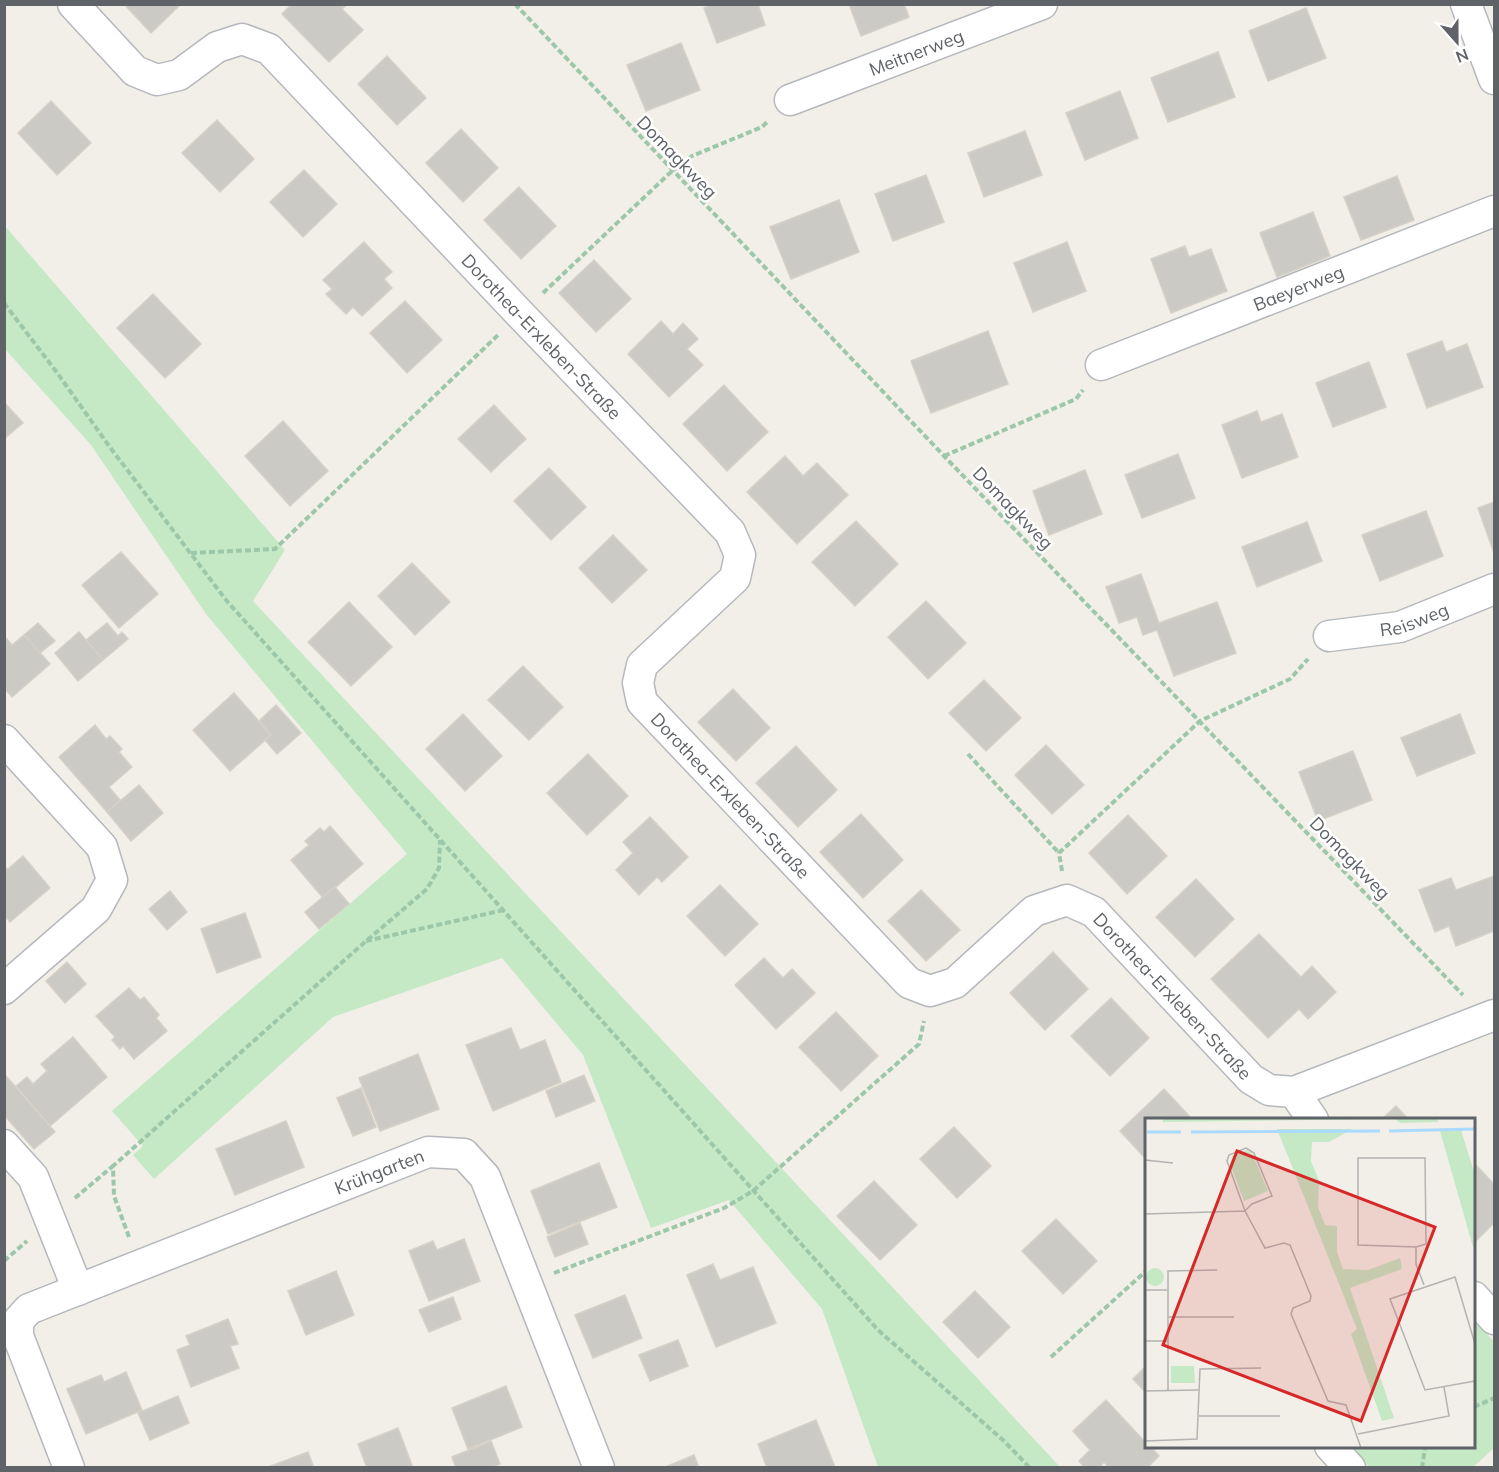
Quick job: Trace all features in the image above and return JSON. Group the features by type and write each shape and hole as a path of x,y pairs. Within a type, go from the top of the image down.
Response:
{"street":[{"name":"Dorothea-Erxleben-Straße","path":"73,4 135,71 157,80 179,75 218,47 242,39 269,49 730,532 740,555 735,578 642,665 638,683 642,702 909,982 930,991"},
{"name":"Meitnerweg","path":"790,100 1042,4"},
{"path":"1466,4 1487,38 1494,79"},
{"name":"Baeyerweg","path":"1101,365 1494,211"},
{"name":"Reisweg","path":"1329,636 1400,627 1494,590"},
{"path":"4,740 102,847 112,880 96,909 4,989"},
{"name":"Dorothea-Erxleben-Straße","path":"1067,900 1094,912 1251,1079 1269,1090 1294,1092 1490,1017"},
{"path":"930,991 955,983 1034,911 1067,900"},
{"path":"1283,1118 1294,1092"},
{"path":"1294,1092 1312,1118"},
{"path":"4,1144 33,1177 78,1290"},
{"name":"Krühgarten","path":"69,1467 18,1336 18,1321 29,1309 428,1152 464,1154 485,1177 599,1467"},
{"path":"1475,1299 1494,1319"},
{"path":"1332,1448 1350,1467"}],"path":[{"name":"Domagkweg","path":"515,4 944,456 1490,1017"},
{"path":"191,553 275,549 672,171 692,156 762,127 790,100"},
{"path":"4,303 226,600 878,1330 1004,1441 1030,1467"},
{"path":"944,456 1076,399 1101,365"},
{"path":"1059,854 1200,721 1290,679 1329,636"},
{"path":"968,754 1059,854 1067,900"},
{"path":"140,1266 114,1196 113,1166 426,889 439,868 440,840"},
{"path":"365,942 504,910"},
{"path":"527,1284 724,1208 753,1191 919,1044 930,991"},
{"path":"1051,1357 1145,1272"},
{"path":"1475,1406 1494,1398"},
{"path":"1422,1467 1426,1448"}],"green space":[{"path":"4,225 285,550 253,601 1060,1467 878,1467 822,1309 729,1200 651,1228 583,1055 502,958 333,1017 154,1179 133,1155 143,1146 112,1111 407,854 206,614 91,445 5,349"},
{"path":"1475,1320 1494,1342 1494,1448 1473,1467 1369,1467 1350,1448 1475,1448"}],"building":[{"path":"124,4 181,4 151,33"},
{"path":"292,4 347,4 342,9 363,30 329,62 282,14"},
{"path":"713,4 758,4 765,25 717,43 704,8"},
{"path":"849,4 904,4 909,17 861,36"},
{"path":"1306,8 1326,58 1268,81 1249,31"},
{"path":"681,43 700,90 646,111 627,65"},
{"path":"1218,52 1235,97 1168,122 1151,78"},
{"path":"387,56 426,98 397,125 358,84"},
{"path":"1120,91 1138,138 1085,160 1066,113"},
{"path":"51,101 91,143 57,175 18,133"},
{"path":"217,120 254,159 220,192 182,153"},
{"path":"461,129 498,168 463,202 426,163"},
{"path":"1025,131 1042,175 984,197 968,153"},
{"path":"304,170 337,204 303,237 270,202"},
{"path":"926,175 944,222 893,241 875,194"},
{"path":"1397,176 1414,220 1361,240 1344,197"},
{"path":"519,187 556,226 521,259 484,220"},
{"path":"839,200 859,252 791,279 770,227"},
{"path":"1313,212 1330,256 1277,277 1260,233"},
{"path":"364,242 392,272 384,279 392,288 362,316 353,307 346,314 326,294 332,289 323,280"},
{"path":"1067,242 1086,291 1033,312 1014,263"},
{"path":"1185,246 1189,257 1211,249 1227,291 1171,313 1151,259"},
{"path":"594,260 631,299 596,332 559,293"},
{"path":"153,294 201,344 165,378 117,328"},
{"path":"405,301 442,340 407,373 370,333"},
{"path":"661,321 673,334 683,323 698,339 687,349 703,365 669,397 628,354"},
{"path":"988,331 1008,384 931,413 911,361"},
{"path":"1442,341 1446,352 1467,344 1483,387 1427,408 1407,354"},
{"path":"1369,362 1386,407 1333,427 1316,383"},
{"path":"724,385 768,432 727,471 683,424"},
{"path":"4,402 23,423 4,439"},
{"path":"494,405 526,439 491,472 458,439"},
{"path":"1257,411 1261,422 1282,414 1298,457 1242,478 1222,425"},
{"path":"283,421 328,471 290,506 245,456"},
{"path":"1178,454 1195,498 1142,518 1125,475"},
{"path":"785,456 803,476 817,463 848,495 797,544 747,492"},
{"path":"549,468 586,507 551,540 514,501"},
{"path":"1085,470 1102,514 1049,535 1033,491"},
{"path":"1494,502 1494,553 1478,508"},
{"path":"1426,511 1443,556 1380,581 1362,535"},
{"path":"856,521 898,564 855,606 812,562"},
{"path":"1307,522 1322,561 1257,587 1242,547"},
{"path":"613,535 647,570 612,603 579,568"},
{"path":"121,552 158,594 119,628 82,585"},
{"path":"412,563 450,602 415,635 378,596"},
{"path":"1141,574 1159,623 1217,602 1236,653 1174,676 1157,630 1143,635 1137,617 1119,623 1106,587"},
{"path":"926,601 966,643 928,679 888,637"},
{"path":"349,602 392,647 351,686 308,642"},
{"path":"38,623 55,641 40,653 24,635"},
{"path":"107,623 118,636 122,632 128,639 103,660 86,640"},
{"path":"79,632 103,660 78,681 55,653"},
{"path":"24,635 50,664 12,697 4,688 4,639 6,638 12,645"},
{"path":"523,666 563,707 529,740 488,700"},
{"path":"984,680 1021,718 986,751 949,713"},
{"path":"733,689 770,728 736,761 698,722"},
{"path":"234,693 271,735 230,771 193,730"},
{"path":"276,705 301,733 277,754 265,740 271,735 259,721"},
{"path":"463,714 502,756 465,791 426,749"},
{"path":"1460,714 1475,753 1417,776 1401,738"},
{"path":"95,725 106,739 110,736 122,749 119,752 132,767 109,787 120,800 107,812 59,757"},
{"path":"1046,745 1084,785 1052,814 1015,775"},
{"path":"796,746 837,790 798,827 756,783"},
{"path":"1353,751 1372,800 1318,821 1299,772"},
{"path":"588,754 628,796 587,835 547,793"},
{"path":"139,785 163,813 131,841 107,812"},
{"path":"861,814 903,860 863,898 820,852"},
{"path":"1128,815 1167,856 1127,894 1089,853"},
{"path":"650,817 688,857 662,882 657,877 639,895 616,870 633,853 623,842"},
{"path":"330,826 363,864 323,898 291,860 309,845 305,841 320,828 324,832"},
{"path":"23,856 50,888 10,922 4,915 4,867 8,869"},
{"path":"1494,876 1494,931 1456,946 1449,926 1435,932 1419,890 1451,878 1456,890"},
{"path":"1196,879 1234,919 1195,957 1156,917"},
{"path":"720,885 758,924 725,956 687,916"},
{"path":"335,887 349,904 319,929 305,912"},
{"path":"921,890 960,930 926,961 888,921"},
{"path":"170,891 187,912 167,930 149,909"},
{"path":"245,913 261,957 217,973 201,929"},
{"path":"1259,934 1301,977 1312,966 1336,992 1308,1019 1299,1009 1268,1038 1211,979"},
{"path":"1053,952 1088,989 1045,1030 1010,993"},
{"path":"764,958 783,978 792,969 815,993 776,1029 735,985"},
{"path":"67,962 86,984 65,1003 46,981"},
{"path":"129,988 140,1000 144,997 159,1015 156,1018 167,1031 134,1059 123,1046 120,1049 112,1040 115,1037 96,1016"},
{"path":"1111,998 1149,1038 1110,1076 1071,1036"},
{"path":"836,1012 878,1056 841,1091 799,1047"},
{"path":"511,1028 520,1050 545,1040 561,1082 493,1111 466,1045"},
{"path":"73,1037 107,1077 50,1126 16,1086 27,1077 33,1084 47,1071 41,1064"},
{"path":"418,1054 439,1109 380,1131 359,1078"},
{"path":"584,1075 595,1101 556,1117 546,1091"},
{"path":"6,1076 55,1132 34,1149 4,1115 4,1078"},
{"path":"361,1088 376,1127 353,1136 337,1098"},
{"path":"1164,1089 1191,1118 1145,1118 1145,1158 1120,1131"},
{"path":"1396,1106 1407,1118 1383,1118"},
{"path":"286,1121 304,1167 235,1195 216,1149"},
{"path":"954,1127 991,1166 957,1198 920,1159"},
{"path":"599,1163 617,1207 548,1234 531,1191"},
{"path":"1475,1164 1494,1184 1494,1223 1475,1242"},
{"path":"874,1181 917,1225 880,1260 837,1216"},
{"path":"1056,1219 1097,1261 1063,1294 1022,1251"},
{"path":"580,1223 588,1244 555,1257 547,1237"},
{"path":"464,1239 480,1281 429,1301 409,1251 433,1241 437,1250"},
{"path":"713,1264 720,1280 753,1267 776,1323 716,1347 687,1275"},
{"path":"336,1271 354,1315 306,1335 288,1291"},
{"path":"975,1291 1010,1327 978,1358 943,1322"},
{"path":"625,1295 642,1338 593,1358 575,1315"},
{"path":"453,1297 461,1319 429,1332 419,1310"},
{"path":"228,1319 238,1344 230,1346 239,1368 191,1387 177,1350 190,1345 186,1336"},
{"path":"678,1340 688,1366 650,1381 639,1355"},
{"path":"1145,1367 1145,1392 1133,1379"},
{"path":"126,1372 142,1410 86,1434 67,1389 101,1375 104,1382"},
{"path":"506,1386 522,1427 468,1449 452,1408"},
{"path":"178,1396 189,1423 150,1440 138,1413"},
{"path":"1106,1400 1145,1442 1145,1448 1152,1448 1159,1456 1147,1468 1109,1468 1104,1462 1099,1468 1085,1468 1079,1461 1090,1450 1073,1431"},
{"path":"816,1420 835,1467 767,1468 758,1444"},
{"path":"398,1428 413,1468 367,1468 358,1444"},
{"path":"491,1441 500,1464 490,1468 456,1468 452,1457"},
{"path":"308,1452 314,1468 268,1468 268,1467"},
{"path":"694,1455 699,1468 663,1468"}]}
